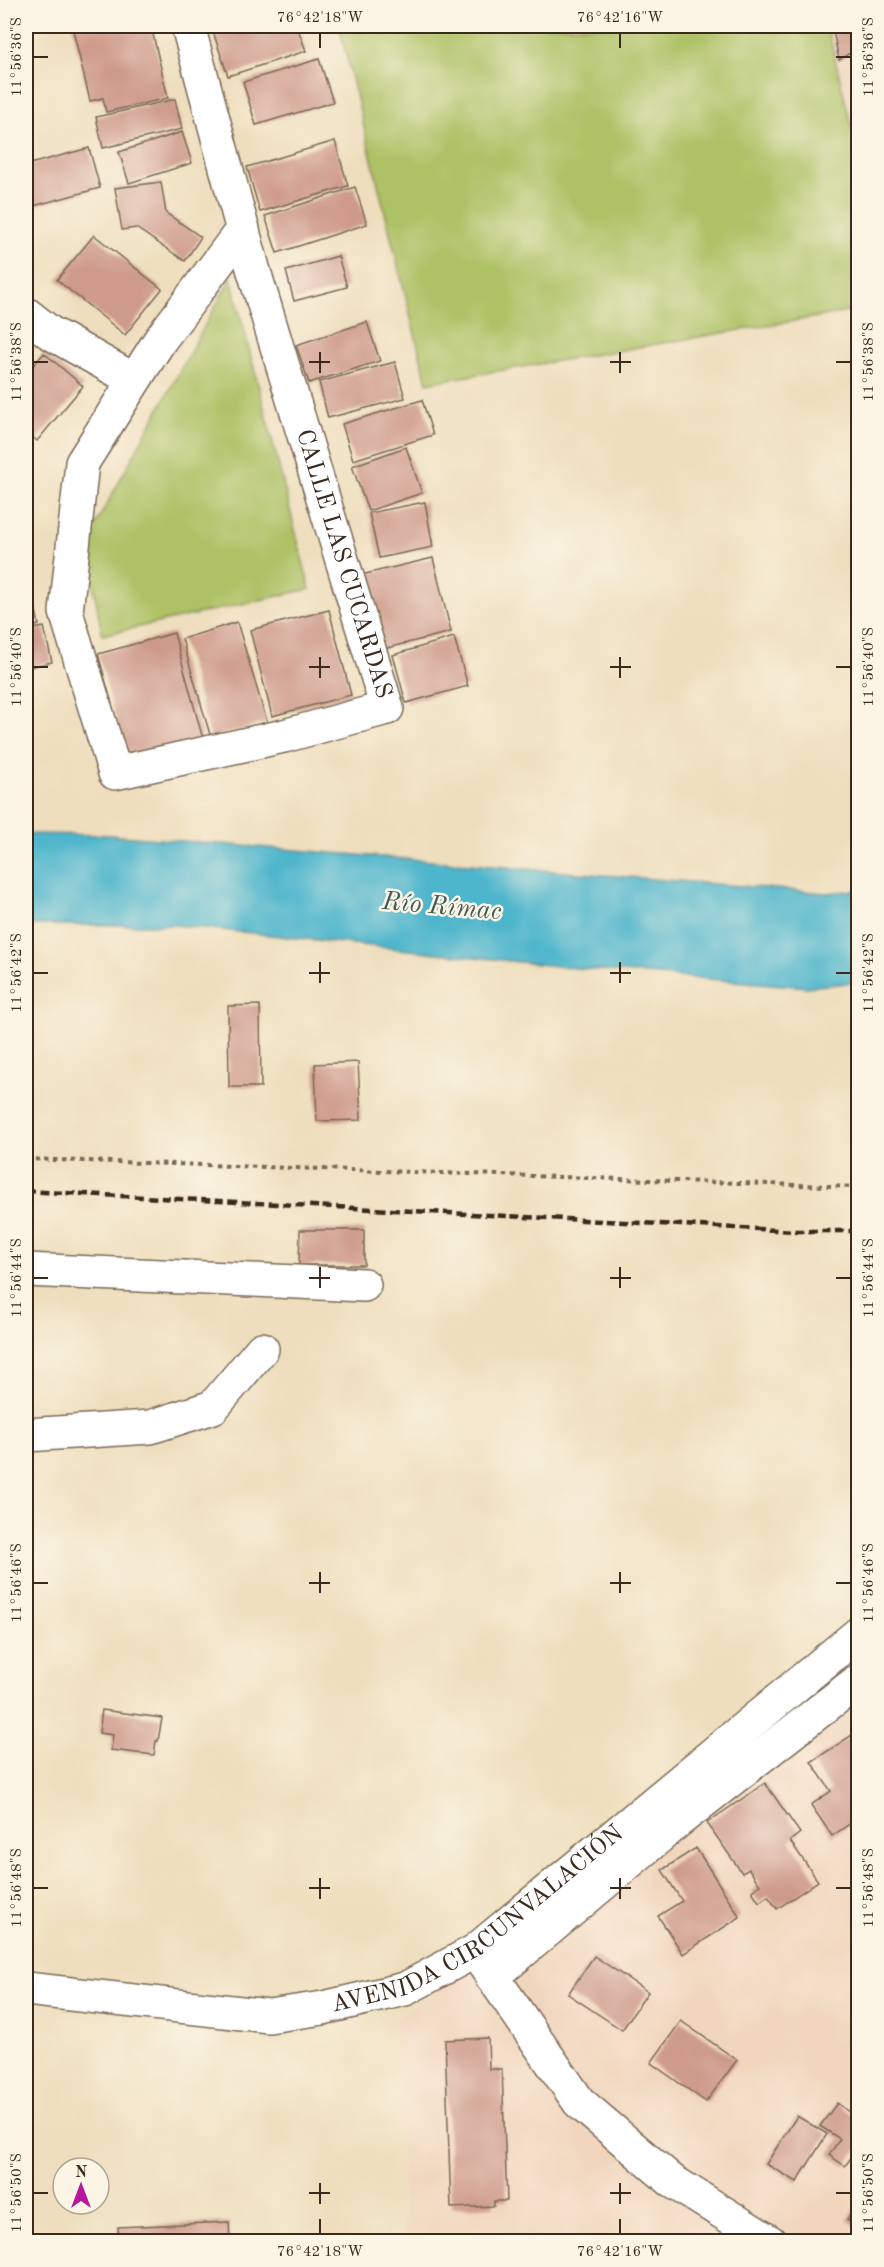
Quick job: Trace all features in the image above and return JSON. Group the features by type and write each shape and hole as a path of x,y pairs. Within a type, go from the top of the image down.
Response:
{"street":[{"name":"CALLE LAS CUCARDAS","path":"188,26 243,229 253,268 387,708 284,736 115,773 66,612 82,463 160,340 243,229"},
{"path":"26,314 49,332 134,380"},
{"path":"26,1270 364,1285"},
{"path":"26,1435 150,1427 213,1407 262,1349"},
{"name":"AVENIDA CIRCUNVALACIÓN","path":"26,1989 269,2016 323,2008 405,1989 484,1964 858,1634"},
{"path":"770,2241 672,2181 579,2102 484,1964 678,1821 858,1681"}],"path":[{"path":"26,1159 858,1187"}],"shaded area":[{"path":"827,26 858,26 858,153"},
{"path":"858,1658 858,2241 404,2241 397,2019"}],"green space":[{"path":"339,26 827,26 858,153 858,310 427,383"},
{"path":"231,278 310,589 102,635 91,571 91,533"}],"water":[{"name":"Río Rímac","path":"26,834 109,835 826,893 858,890 858,982 807,987 585,969 176,925 26,925"}],"building":[{"path":"72,26 151,26 168,98 106,112 103,98 90,101"},
{"path":"211,26 297,26 306,51 228,76"},
{"path":"832,26 858,26 858,48 839,60"},
{"path":"319,59 333,102 256,125 243,82"},
{"path":"175,99 182,129 103,148 96,117"},
{"path":"182,132 192,163 129,183 119,152"},
{"path":"335,141 348,186 260,212 247,167"},
{"path":"89,148 100,188 26,208 26,165"},
{"path":"161,182 166,213 201,237 185,261 136,228 122,230 115,188"},
{"path":"355,187 367,224 277,253 265,216"},
{"path":"94,235 162,289 125,335 57,280"},
{"path":"338,256 347,287 294,301 286,271"},
{"path":"367,322 380,361 309,383 296,345"},
{"path":"44,353 83,386 37,441 26,431 26,374"},
{"path":"395,362 405,398 328,418 319,382"},
{"path":"422,400 433,435 353,460 342,424"},
{"path":"406,447 422,493 368,511 352,466"},
{"path":"425,502 433,547 379,558 369,513"},
{"path":"433,558 451,632 379,650 361,575"},
{"path":"32,592 39,625 26,628 26,593"},
{"path":"329,610 351,695 272,716 250,630"},
{"path":"237,622 267,722 211,738 182,639"},
{"path":"44,627 52,662 26,668 26,630"},
{"path":"174,633 203,739 127,759 98,654"},
{"path":"454,637 468,686 406,703 393,655"},
{"path":"260,1005 261,1087 229,1087 228,1006"},
{"path":"358,1062 361,1120 317,1121 315,1064"},
{"path":"300,1230 364,1230 364,1265 299,1265"},
{"path":"102,1710 162,1718 154,1755 111,1750 113,1735 99,1733"},
{"path":"852,1735 858,1744 858,1818 832,1836 811,1805 831,1791 811,1762"},
{"path":"765,1783 800,1833 790,1841 818,1881 777,1909 768,1896 759,1902 752,1891 760,1885 749,1869 742,1873 707,1823"},
{"path":"696,1848 740,1917 683,1954 658,1916 682,1901 662,1870"},
{"path":"594,1956 648,1992 622,2030 568,1994"},
{"path":"681,2021 737,2060 706,2102 651,2063"},
{"path":"488,2038 489,2069 502,2069 507,2201 494,2201 494,2206 451,2208 445,2040"},
{"path":"837,2103 858,2119 858,2148 845,2166 829,2155 840,2139 820,2126"},
{"path":"797,2116 827,2134 797,2182 766,2164"},
{"path":"858,2202 858,2227 847,2220"},
{"path":"229,2222 230,2242 119,2242 118,2227"}],"railway":[{"path":"26,1191 796,1231 858,1231"}]}
